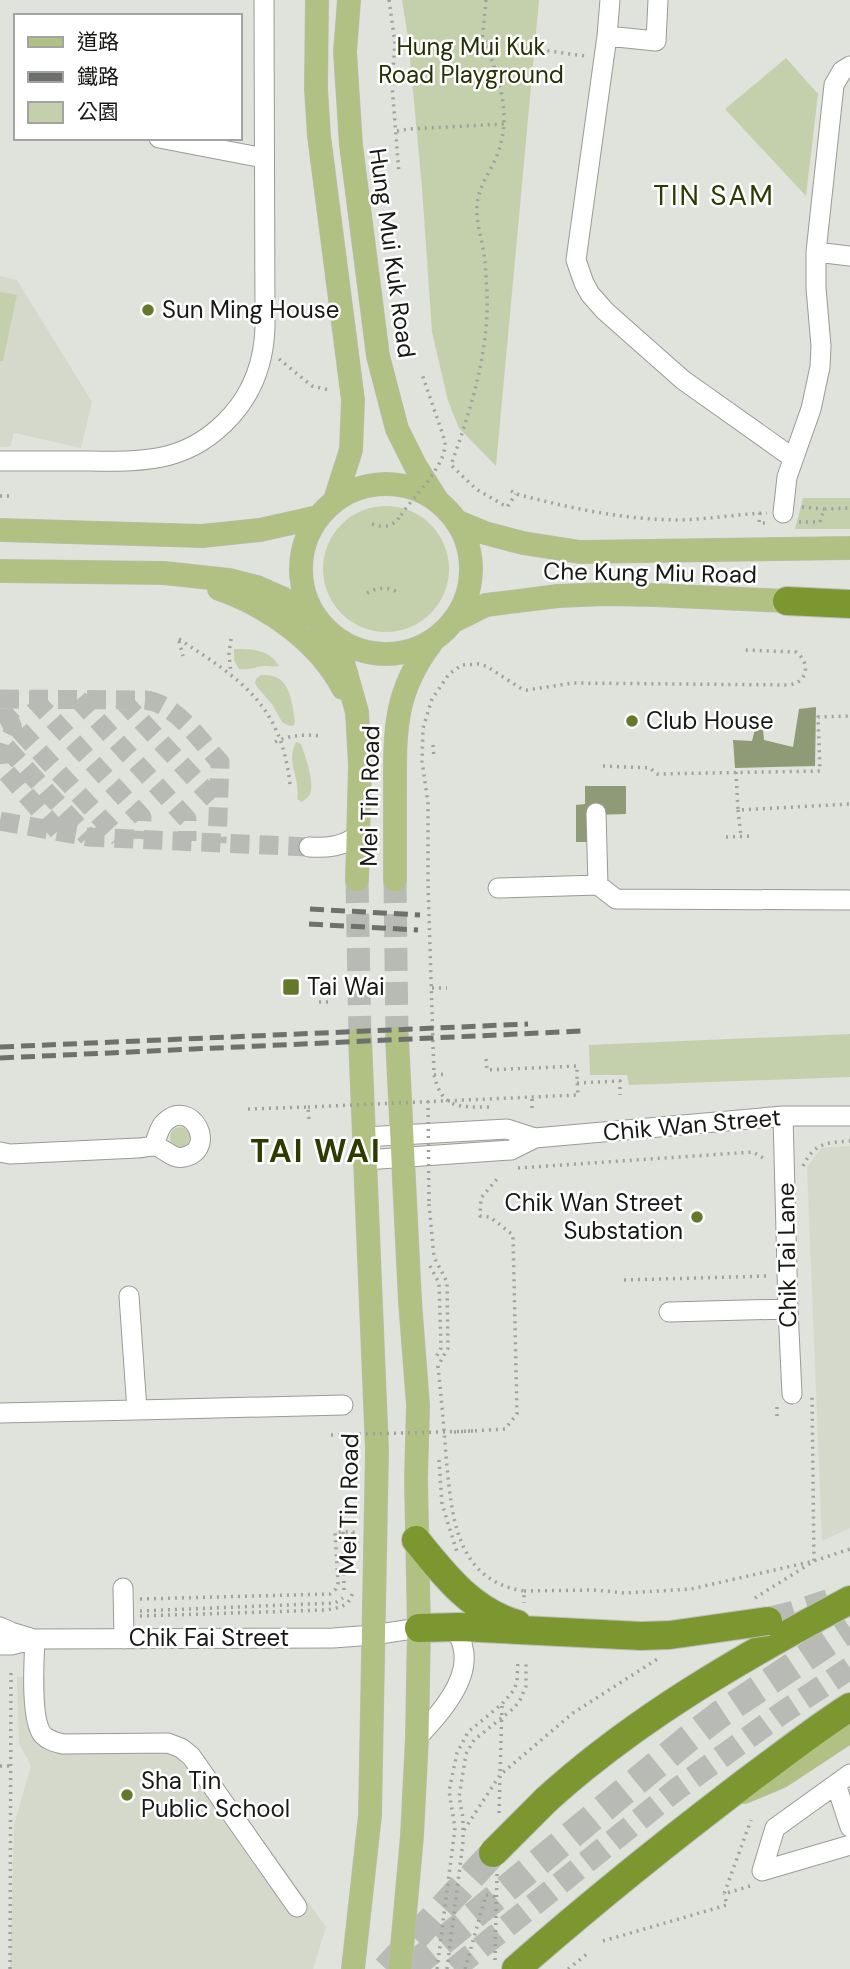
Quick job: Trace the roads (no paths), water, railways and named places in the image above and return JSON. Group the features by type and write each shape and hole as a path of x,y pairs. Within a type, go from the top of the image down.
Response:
{"highway":[{"path":"788,601 850,604"},
{"path":"416,1540 467,1598 505,1620 543,1631"},
{"path":"493,1853 546,1800 615,1743 754,1651 850,1600"},
{"path":"419,1628 455,1627 641,1636 670,1635 768,1621"},
{"path":"523,1963 718,1803 850,1707"}],"main road":[{"path":"317,0 318,123 353,401 351,450 335,499"},
{"name":"Hung Mui Kuk Road","path":"349,0 345,52 351,145 378,356 397,429 416,467 438,501"},
{"name":"Che Kung Miu Road","path":"315,617 304,593 300,566 305,540 318,517 335,499 361,487 388,484 414,488 438,501 456,521 467,545 471,571 466,597 454,621"},
{"path":"0,530 202,536 260,530 318,517"},
{"name":"Che Kung Miu Road","path":"456,521 485,533 523,543 580,552 850,548"},
{"name":"Che Kung Miu Road","path":"0,571 164,573 229,580 257,587 284,599 315,617 332,635 358,649 384,654 410,650 434,639 454,621 486,604 558,596 642,595 788,601 850,613"},
{"path":"164,573 198,581 227,592 270,614 324,660 340,681 356,712"},
{"name":"Mei Tin Road","path":"332,635 344,666 356,712 360,765 357,880"},
{"name":"Mei Tin Road","path":"395,880 395,740 398,716 414,668 434,639"},
{"path":"397,1038 418,1405 416,1540 419,1628 412,1836 400,1969"},
{"name":"Mei Tin Road","path":"354,1969 370,1815 377,1450 360,1039"},
{"path":"718,1803 780,1777 850,1731"}],"street":[{"path":"0,461 132,461 162,458 187,450 213,434 236,411 254,381 264,346 264,0"},
{"path":"610,0 576,260 584,283 605,311 683,380 793,458"},
{"path":"607,36 656,41 658,0"},
{"path":"783,513 787,477 811,409 820,367 821,335 816,288 816,252 832,92 837,78 850,66"},
{"path":"170,140 264,158"},
{"path":"816,252 850,256"},
{"path":"597,813 598,885"},
{"path":"309,846 340,845 358,835"},
{"path":"498,888 598,885 616,899 850,900"},
{"name":"Chik Wan Street","path":"365,1160 511,1150 535,1138 783,1116 850,1116"},
{"name":"Chik Tai Lane","path":"783,1116 792,1394"},
{"name":"Chik Wan Street","path":"364,1137 507,1129 535,1138"},
{"path":"3,1155 153,1146"},
{"path":"129,1296 136,1410"},
{"path":"669,1312 788,1309"},
{"path":"0,1413 343,1405"},
{"path":"124,1601 124,1639"},
{"path":"0,1626 34,1639 36,1722 42,1734 52,1742 63,1744 168,1743 181,1748 191,1756 297,1907"},
{"path":"417,1738 437,1716 460,1680 464,1656 455,1627"},
{"name":"Chik Fai Street","path":"0,1645 34,1639 317,1638 373,1635 419,1628"},
{"path":"850,1827 843,1779 775,1828 762,1871 850,1845"}],"tunnel":[{"path":"0,699 145,700 167,708 187,724 220,762 217,843"},
{"path":"34,699 142,817 141,839"},
{"path":"78,699 187,819 187,841"},
{"path":"122,700 219,805"},
{"path":"0,709 119,838"},
{"path":"8,718 13,730 5,750 6,772 58,831"},
{"path":"6,747 88,837"},
{"path":"0,821 88,837 309,847"},
{"path":"357,880 360,1039"},
{"path":"395,880 397,1038"},
{"path":"768,1621 829,1603"},
{"path":"409,1969 689,1738 850,1628"},
{"path":"454,1969 677,1789 850,1668"},
{"path":"386,1969 493,1853"}],"railway":[{"path":"310,909 420,915"},
{"path":"309,924 418,930"},
{"path":"0,1047 528,1024"},
{"path":"0,1058 583,1031"}],"place":[{"name":"Sun Ming House","path":"148,310"},
{"name":"Club House","path":"632,721"},
{"name":"Tai Wai","path":"291,987"},
{"name":"Chik Wan Street Substation","path":"697,1217"},
{"name":"Sha Tin Public School","path":"127,1795"}],"district":[{"name":"TIN SAM","path":"714,195"},
{"name":"TAI WAI","path":"316,1151"}],"park label":[{"name":"Hung Mui Kuk Road Playground","path":"471,61"}]}
